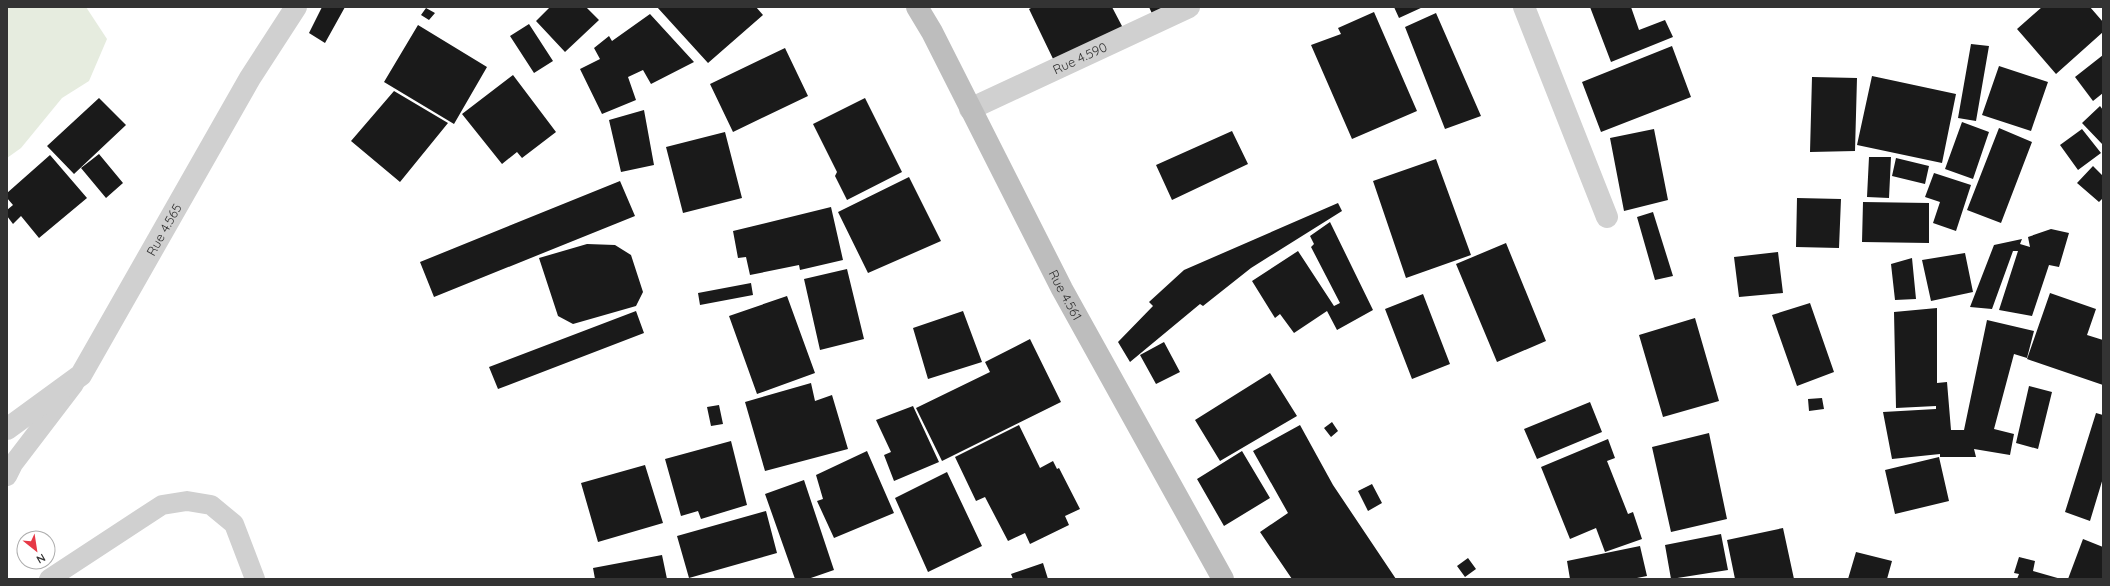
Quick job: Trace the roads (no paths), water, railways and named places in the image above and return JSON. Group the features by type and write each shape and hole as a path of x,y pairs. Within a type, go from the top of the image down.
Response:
{"main road":[{"name":"Rue 4.561","path":"917,7 1062,289 1223,579"}],"street":[{"name":"Rue 4.565","path":"7,429 81,375 250,78 296,7"},
{"name":"Rue 4.590","path":"970,109 1189,7"},
{"path":"1524,7 1607,217"}],"lane":[{"path":"7,476 13,464 81,375"},
{"path":"49,579 162,505 187,501 211,505 234,524 255,579"}]}
